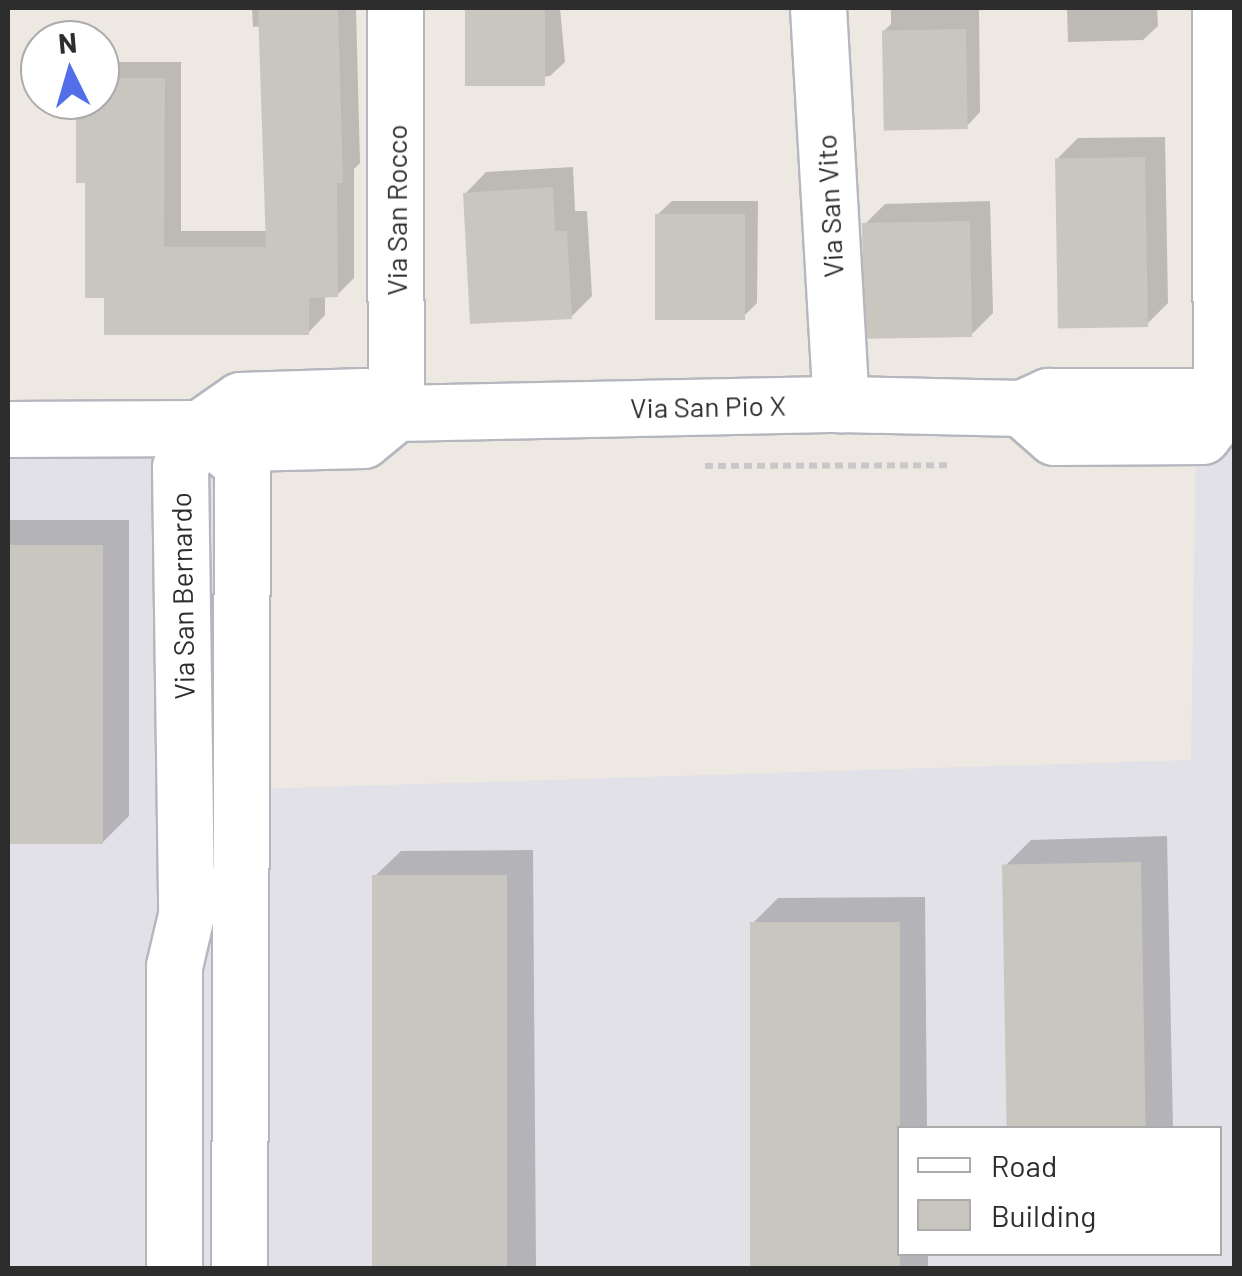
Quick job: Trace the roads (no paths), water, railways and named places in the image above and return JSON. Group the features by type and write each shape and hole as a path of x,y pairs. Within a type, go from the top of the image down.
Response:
{"street":[{"name":"Via San Rocco","path":"395,8 396,412"},
{"name":"Via San Vito","path":"818,8 841,404"},
{"path":"1220,8 1228,412"},
{"name":"Via San Pio X","path":"396,412 841,404 1021,408 1054,437 1202,436 1228,412"},
{"path":"8,429 200,428 244,444 363,440 396,412"},
{"path":"200,428 242,464 239,1268"},
{"name":"Via San Bernardo","path":"174,1268 174,966 186,915 180,466 200,428"}]}
